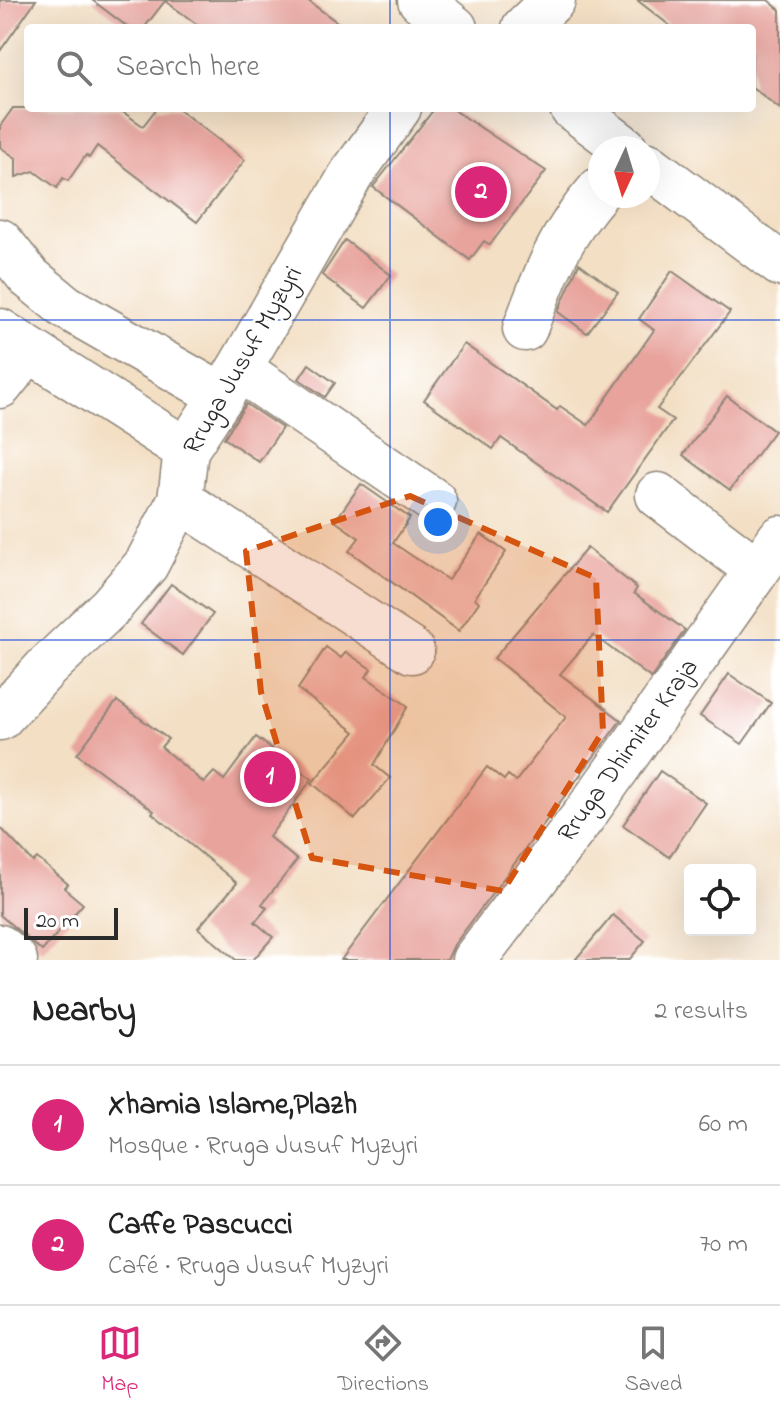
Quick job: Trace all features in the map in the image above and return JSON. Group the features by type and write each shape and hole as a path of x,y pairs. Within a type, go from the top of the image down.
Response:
{"street":[{"path":"420,0 450,24"},
{"path":"528,24 553,0"},
{"name":"Rruga Jusuf Myzyri","path":"0,718 46,668 110,607 146,565 180,500 186,450 230,382 351,175 396,112"},
{"path":"577,112 609,136"},
{"path":"660,174 780,264"},
{"path":"525,329 550,258 588,203"},
{"path":"0,241 29,277 66,307 230,382 434,501"},
{"path":"0,386 14,341 186,450"},
{"path":"658,495 769,554"},
{"path":"180,500 412,651"},
{"name":"Rruga Dhimiter Kraja","path":"474,960 585,814 769,554"},
{"path":"0,947 15,960"}],"highlighted area":[{"path":"410,496 596,578 603,731 503,891 312,858 261,692 246,551"}],"building":[{"path":"0,0 36,0 0,51"},
{"path":"92,0 307,0 340,24 197,24 165,1 147,24 124,24"},
{"path":"637,0 768,0 780,10 780,109 756,90 756,24 668,24"},
{"path":"13,108 24,108 24,112 123,112 143,126 154,112 182,112 245,160 197,222 97,146 89,158 86,155 68,181 63,178 57,188 34,171 16,177 16,158 0,147 0,126"},
{"path":"432,112 457,112 546,171 490,245 484,241 470,260 373,187"},
{"path":"345,240 391,275 366,308 322,275"},
{"path":"579,263 618,292 587,333 558,312"},
{"path":"672,271 730,312 657,409 673,420 607,512 501,438 493,449 424,400 464,344 557,410 560,406 588,425 654,330 639,319"},
{"path":"309,364 335,383 325,397 299,379"},
{"path":"727,396 774,431 730,490 683,455"},
{"path":"246,404 282,428 259,462 224,438"},
{"path":"361,484 410,518 393,543 448,580 481,534 506,552 475,598 479,602 459,631 349,551 359,538 335,521"},
{"path":"587,548 637,588 634,593 685,630 651,678 593,635 560,674 621,720 454,945 447,960 341,960 487,767 504,780 508,775 516,781 566,717 494,658"},
{"path":"171,584 213,614 183,655 141,624"},
{"path":"326,647 341,658 346,652 371,669 366,677 408,706 374,765 390,778 355,819 312,783 355,732 298,689"},
{"path":"729,674 771,703 742,744 700,716"},
{"path":"117,701 168,739 161,747 204,783 214,772 224,780 256,737 312,779 269,837 297,860 262,904 267,908 255,922 273,937 253,960 236,960 198,928 237,883 152,813 154,811 77,754"},
{"path":"660,771 706,803 669,857 623,825"},
{"path":"0,827 33,862 37,858 68,884 64,888 83,904 42,951 0,915"},
{"path":"613,915 645,941 629,960 575,960"}],"place":[{"name":"Caffe Pascucci","path":"481,192"},
{"name":"Xhamia Islame,Plazh","path":"270,777"}]}
